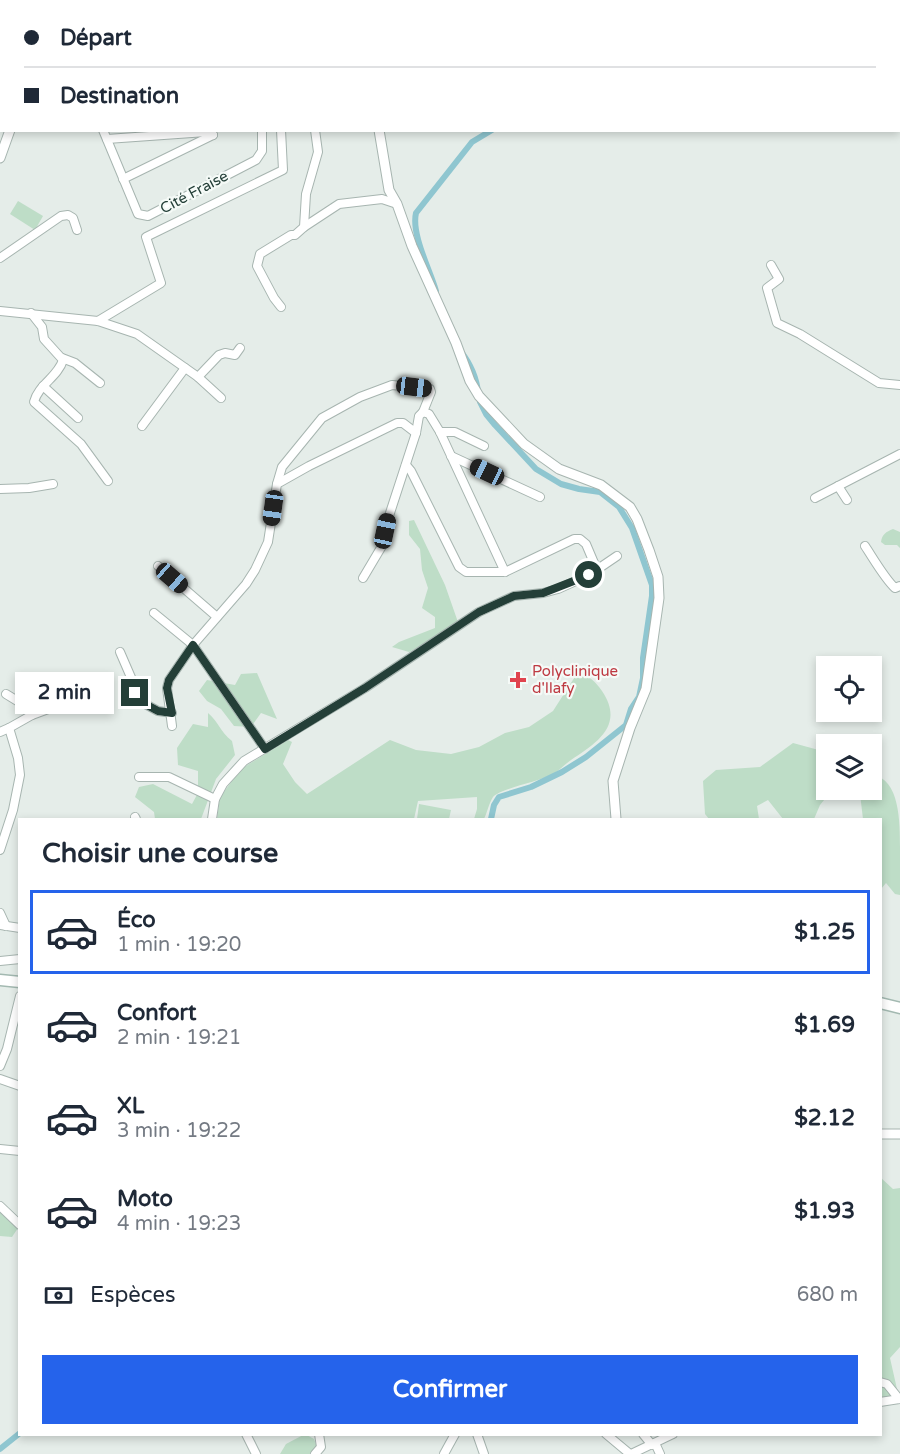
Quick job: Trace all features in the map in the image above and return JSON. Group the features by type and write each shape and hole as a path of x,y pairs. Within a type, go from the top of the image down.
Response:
{"main road":[{"path":"0,980 18,982"},
{"path":"882,1004 900,1008"}],"street":[{"path":"0,158 9,132"},
{"path":"104,132 123,179 213,135 206,132 107,139"},
{"name":"Cité Fraise","path":"123,179 138,214 148,216 256,159 262,151 261,132"},
{"path":"98,321 161,283 146,237 282,170 281,132"},
{"path":"304,227 306,194 318,152 315,132"},
{"path":"379,132 389,190 456,343 470,381 479,396 524,444 559,470 601,485 630,507 649,550 658,577 658,598 646,689 630,728 613,781 616,818"},
{"path":"281,307 257,266 260,254 291,235 296,235 304,227 339,204 382,200 397,204"},
{"path":"0,258 62,216 68,215 73,218 77,230"},
{"path":"771,265 779,279 767,288 777,323 800,334 879,383 900,385"},
{"path":"0,311 98,321 137,334 198,377 221,398"},
{"path":"31,313 42,327 44,339 62,358 75,363 100,383"},
{"path":"198,377 219,355 225,353 235,355 240,348"},
{"path":"62,358 61,367 43,386 34,400 35,405 81,444 108,481"},
{"path":"142,426 185,368"},
{"path":"172,726 167,688 169,680 193,645 246,584 268,542 282,467 322,418 360,397 392,385 430,389 431,392 423,412 419,416 417,433 389,516 382,546 363,578"},
{"path":"43,386 78,418"},
{"path":"423,412 429,414 440,432 505,572"},
{"path":"277,484 397,423 403,423 417,433"},
{"path":"440,432 455,432 484,446"},
{"path":"815,498 900,454"},
{"path":"451,456 540,497"},
{"path":"406,465 459,567 466,572 505,572 574,539 580,539 586,544 597,570"},
{"path":"0,489 53,484"},
{"path":"838,486 847,500"},
{"path":"865,546 889,583 895,588 900,586"},
{"path":"212,818 215,800 223,784 244,761 365,688 479,612 514,596 558,589 597,570 617,556"},
{"path":"158,566 218,617"},
{"path":"154,613 193,645 265,749"},
{"path":"120,652 133,682 136,699 158,711 172,713"},
{"path":"6,694 19,702 32,715"},
{"path":"0,732 32,715 86,694"},
{"path":"0,850 13,810 20,775 9,728"},
{"path":"139,777 169,777 215,800"},
{"path":"0,914 3,925 18,928"},
{"path":"0,961 18,959"},
{"path":"0,1066 18,1004"},
{"path":"0,1079 18,1085"},
{"path":"882,1134 900,1134"},
{"path":"0,1149 18,1151"},
{"path":"0,1206 18,1223"},
{"path":"882,1383 887,1384 899,1399 882,1402"},
{"path":"247,1436 256,1454"},
{"path":"315,1454 321,1447 320,1436"},
{"path":"444,1454 454,1436"},
{"path":"478,1436 484,1454"},
{"path":"608,1436 631,1454 669,1436"},
{"path":"645,1436 660,1454"}],"green space":[{"path":"18,201 43,216 35,230 10,214"},
{"path":"414,520 445,585 459,625 409,652 392,647 435,628 435,617 422,608 428,588 422,570 420,549 409,535 409,521"},
{"path":"893,529 900,532 900,548 897,545 885,545 881,542 882,537"},
{"path":"578,672 594,682 602,691 611,714 605,732 590,747 553,774 497,794 493,797 484,818 474,818 477,797 418,801 414,818 217,818 220,797 241,769 288,740 292,742 283,764 295,782 307,794 390,740 416,750 451,754 479,747 505,733 529,727 553,711"},
{"path":"257,673 277,719 261,713 251,727 234,726 221,709 207,701 199,691 207,680 235,685 241,674"},
{"path":"208,713 232,741 235,755 216,779 201,818 155,818 154,812 135,797 139,787 153,784 192,804 198,793 198,771 178,765 177,748 193,724 208,727"},
{"path":"793,743 816,749 816,800 824,800 814,818 782,818 768,800 757,806 759,818 708,818 705,814 703,781 716,770 760,767"},
{"path":"882,779 893,793 899,814 900,895 895,894 886,883 882,888 882,818 863,818 861,800 882,800"},
{"path":"419,804 451,810 449,818 417,818"},
{"path":"882,1179 893,1189 900,1188 900,1347 890,1358 899,1398 882,1402"},
{"path":"0,1210 18,1228 12,1237 0,1236"},
{"path":"301,1436 309,1436 314,1439 320,1454 280,1454 286,1444"}],"waterway":[{"path":"436,291 416,231 416,213 472,142 489,132"},
{"path":"462,353 473,372 478,393"},
{"path":"480,402 495,425 536,469 561,484 600,492 619,507 632,528 652,585 643,658 643,678 639,697 631,709 626,725 586,757 562,772 531,787 499,797 494,805 491,818"},
{"path":"0,1449 18,1435"}],"place":[{"name":"Polyclinique d'Ilafy","path":"518,680"}],"route":[{"path":"135,693 136,699 158,711 172,713 167,688 169,680 193,645 265,749 365,688 479,612 514,596 558,589 589,575"}]}
